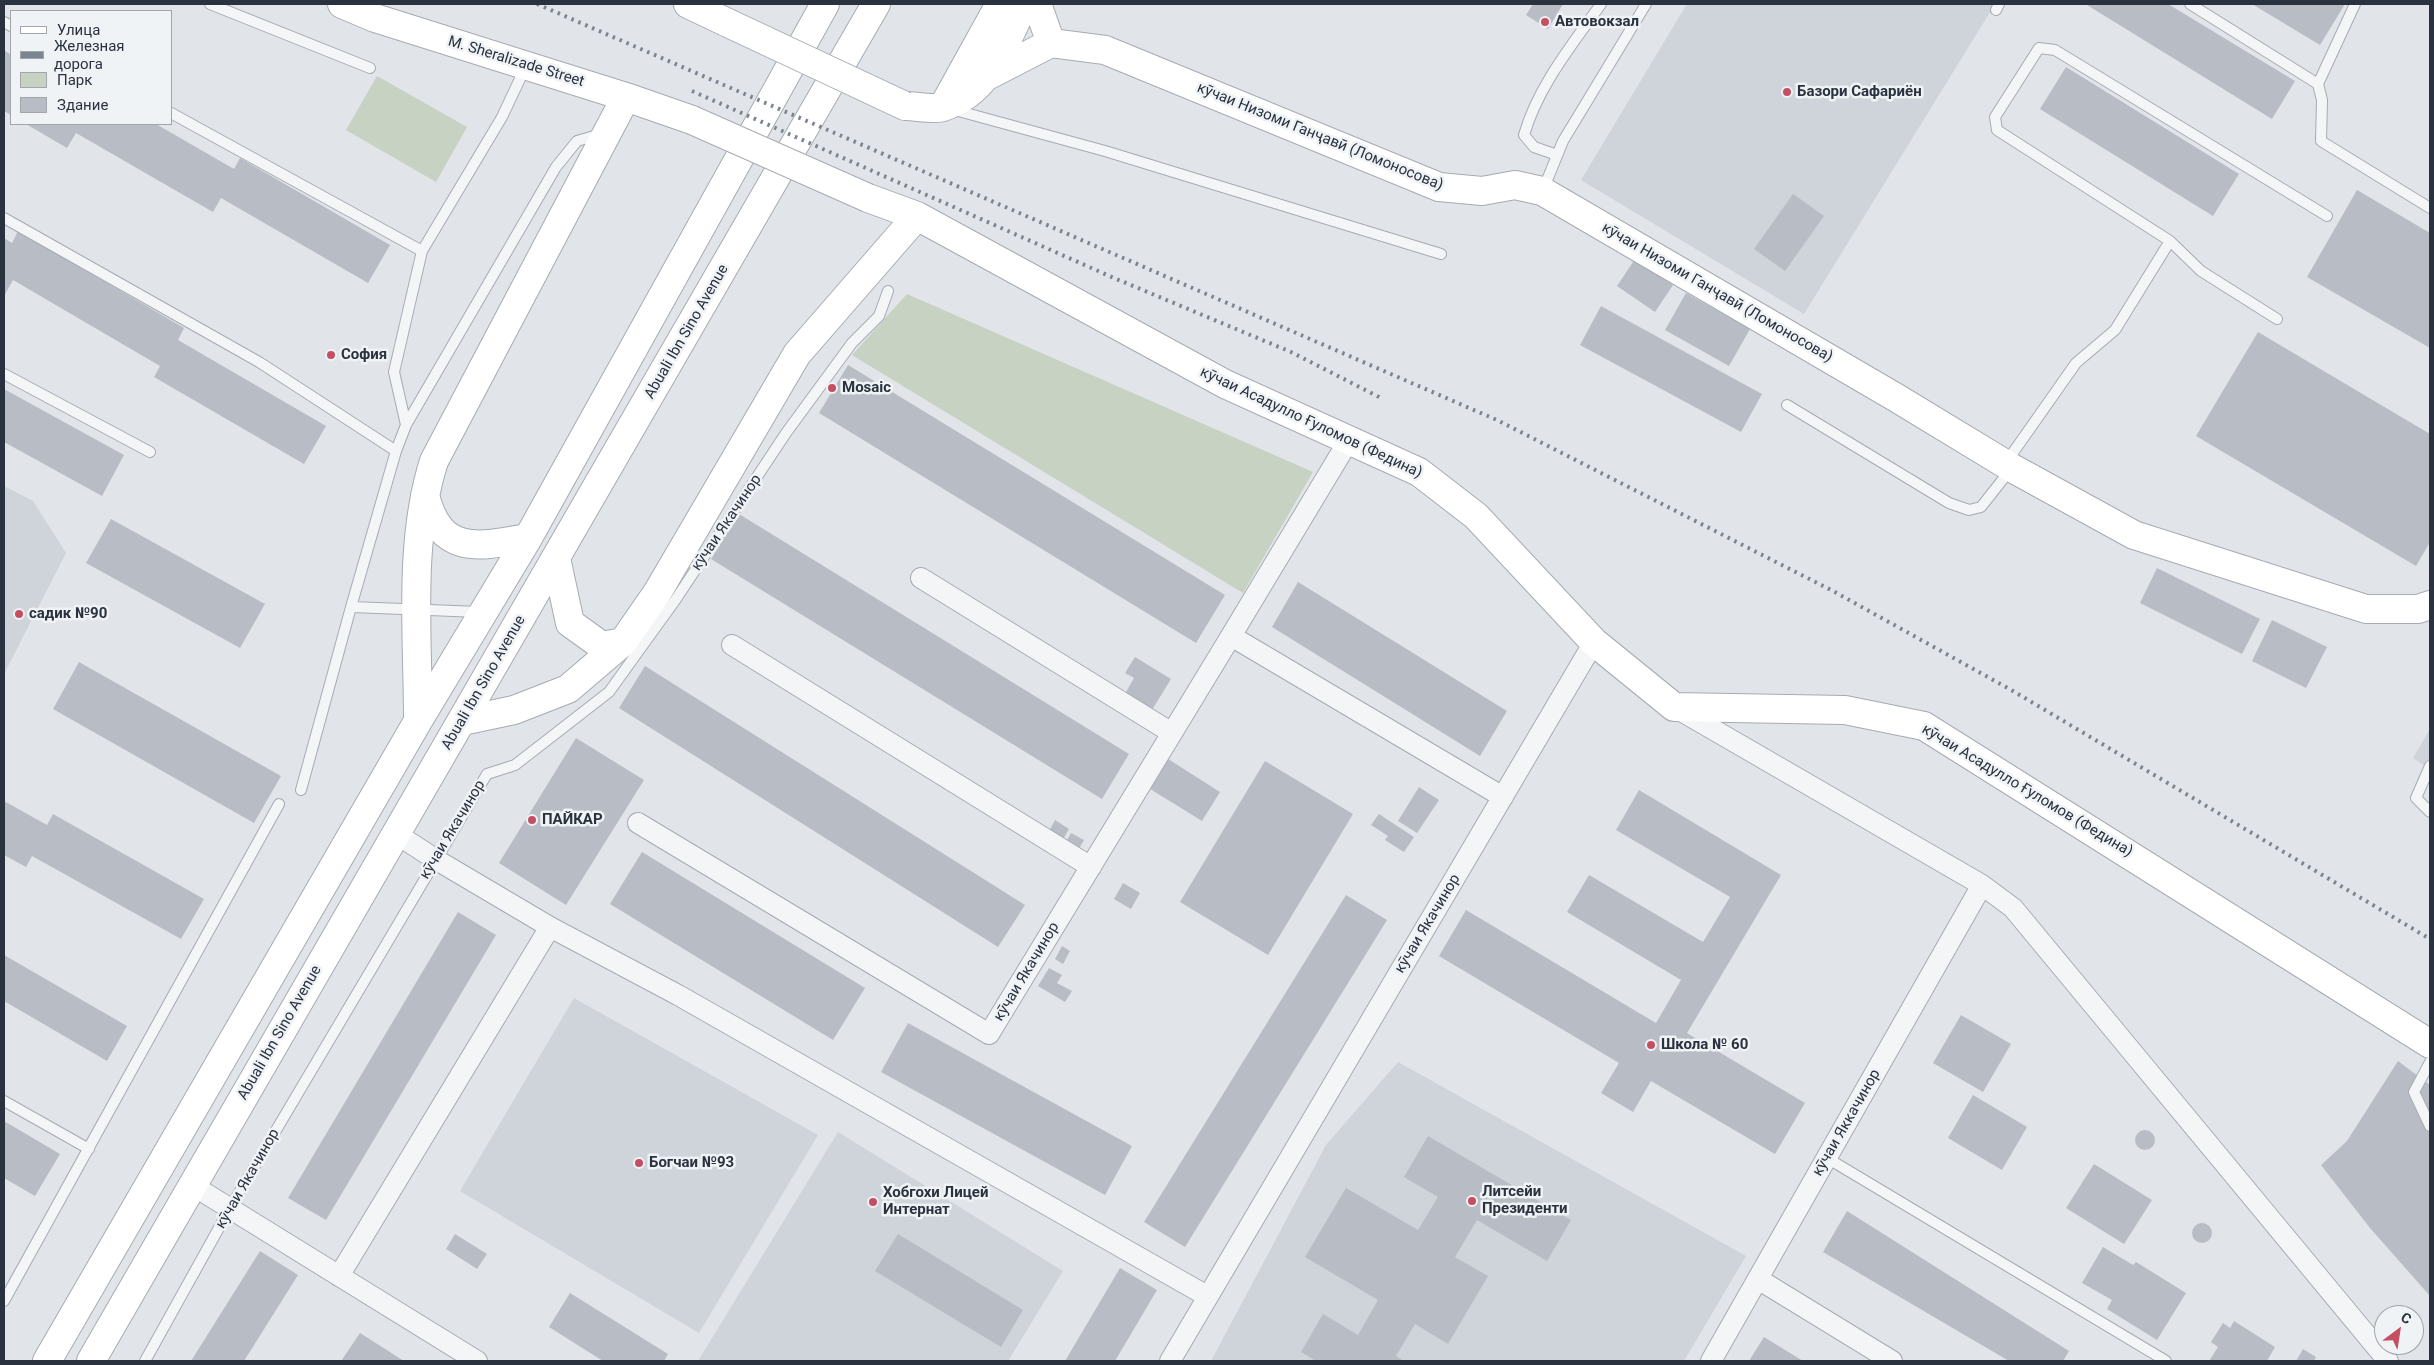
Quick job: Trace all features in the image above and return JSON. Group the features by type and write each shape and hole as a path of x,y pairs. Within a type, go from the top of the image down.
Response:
{"main road":[{"name":"M. Sheralizade Street","path":"342,4 375,18 626,97 692,120 868,198"},
{"path":"47,1361 418,721 528,538 825,4"},
{"name":"Abuali Ibn Sino Avenue","path":"91,1361 876,4"},
{"path":"942,107 1000,4"},
{"path":"989,75 1024,4"},
{"path":"698,6 728,23 905,106 942,107 974,89 989,75 1051,43 1037,4"},
{"name":"кӯчаи Низоми Ганҷавӣ (Ломоносова)","path":"1051,43 1105,50 1439,187 1482,191 1515,186 1542,191 1895,397 2008,466 2134,535 2366,609 2418,609 2430,605"},
{"path":"418,721 417,564 424,491 434,460 626,97"},
{"name":"кӯчаи Асадулло Ғуломов (Федина)","path":"868,198 917,216 1225,384 1419,472 1476,516 1594,642 1674,708 1845,710 1924,726 2430,1044"},
{"path":"462,721 514,710 568,689 623,642 657,594 797,354 917,216"},
{"path":"424,491 430,514 444,534 466,545 490,545 528,538"},
{"path":"556,558 570,623 602,646 623,642"}],"street":[{"name":"кӯчаи Якачинор","path":"638,823 989,1034 1349,440"},
{"path":"921,578 1172,733"},
{"path":"1231,636 1503,797"},
{"name":"кӯчаи Якачинор","path":"1170,1361 1594,642"},
{"path":"732,645 1091,867"},
{"path":"1674,708 1982,885 2013,908 2388,1361"},
{"path":"395,833 435,860 550,927 678,995 1207,1296"},
{"name":"кӯчаи Яккачинор","path":"1711,1361 1982,885"},
{"path":"339,1276 550,927"},
{"path":"192,1185 477,1361"},
{"path":"1758,1279 1892,1361"}],"lane":[{"path":"210,4 370,68"},
{"path":"1557,155 1534,146 1524,135 1529,117 1554,71 1601,4"},
{"path":"1542,191 1563,141 1646,4"},
{"path":"2190,4 2318,84"},
{"path":"2355,4 2318,84 2322,100 2321,141 2430,208"},
{"path":"2277,319 2202,271 2170,241 1997,130 1995,117 2039,48 2055,50 2327,216"},
{"path":"406,425 394,372 422,251 502,117 526,65"},
{"path":"942,107 1105,151 1441,254"},
{"path":"172,115 422,251"},
{"path":"301,790 351,607 396,451 406,425 556,166 577,141 607,132"},
{"path":"4,218 259,362 396,451"},
{"path":"1787,406 1949,503 1969,510 1981,507 2076,363 2115,330 2170,241"},
{"name":"кӯчаи Якачинор","path":"144,1361 230,1208 487,774 515,765 609,692 676,599 786,433 852,343 879,316 888,291"},
{"path":"4,374 150,452"},
{"path":"351,607 484,612"},
{"path":"2430,766 2416,798 2430,812"},
{"path":"4,1302 279,804"},
{"path":"2430,1062 2414,1092 2430,1126"},
{"path":"4,1102 89,1149"},
{"path":"1827,1158 2166,1361"}],"shaded area":[{"name":"Базори Сафариён","path":"1687,4 1995,4 1804,314 1581,180"},
{"name":"садик №90","path":"4,486 33,501 66,553 4,674"},
{"path":"2430,729 2430,769 2413,758"},
{"name":"Богчаи №93","path":"574,998 818,1135 699,1333 460,1191"},
{"name":"Литсейи Президенти","path":"1398,1062 1746,1256 1684,1361 1211,1361 1326,1145"},
{"name":"Хобгохи Лицей Интернат","path":"838,1132 1063,1271 1008,1361 698,1361"}],"green space":[{"path":"377,76 467,127 436,182 346,130"},
{"path":"907,294 1313,472 1243,593 852,355"}],"building":[{"name":"Автовокзал","path":"1533,4 1563,4 1548,29 1526,15"},
{"path":"2088,4 2168,4 2295,81 2272,119"},
{"path":"2252,4 2345,4 2320,45"},
{"path":"4,50 10,54 10,114 4,111"},
{"path":"2066,67 2239,174 2213,216 2040,109"},
{"path":"28,125 158,125 234,169 240,158 390,245 368,283 221,198 213,212 76,133 67,148"},
{"path":"2357,190 2430,233 2430,348 2307,277"},
{"path":"1793,194 1824,216 1785,271 1754,249"},
{"path":"18,231 184,328 178,340 326,426 304,464 154,377 160,366 13,280 4,296 4,238 12,243"},
{"path":"1635,259 1673,285 1655,312 1617,286"},
{"path":"1686,293 1750,329 1729,366 1665,330"},
{"path":"1601,306 1762,394 1741,432 1580,345"},
{"path":"2258,332 2430,434 2430,542 2416,566 2196,436"},
{"path":"848,365 1225,595 1196,643 819,413"},
{"path":"4,389 124,455 102,496 4,442"},
{"path":"739,514 1129,754 1102,799 711,559"},
{"path":"111,519 265,604 240,648 86,563"},
{"path":"2157,568 2260,619 2242,654 2140,603"},
{"path":"1298,582 1507,711 1480,756 1272,627"},
{"path":"2272,620 2327,647 2306,688 2252,661"},
{"path":"1135,657 1171,679 1152,710 1125,694 1134,678 1125,673"},
{"path":"79,662 281,776 254,823 53,709"},
{"path":"645,666 1025,905 998,947 619,708"},
{"path":"576,738 644,780 566,905 499,863"},
{"path":"1165,757 1220,792 1202,821 1147,787"},
{"path":"1265,761 1353,814 1268,955 1180,902"},
{"path":"1419,787 1439,800 1417,833 1398,821"},
{"path":"1639,790 1781,875 1687,1033 1805,1103 1775,1154 1651,1081 1633,1112 1601,1093 1619,1063 1439,956 1466,910 1656,1023 1681,980 1567,912 1589,875 1703,942 1730,897 1616,830"},
{"path":"4,801 47,825 53,814 204,899 181,939 32,856 26,867 4,855"},
{"path":"1379,814 1414,837 1404,852 1385,840 1388,836 1371,825"},
{"path":"1055,820 1069,829 1061,843 1047,835"},
{"path":"1071,833 1084,840 1076,854 1063,847"},
{"path":"642,852 865,988 833,1040 610,904"},
{"path":"1123,883 1140,893 1131,909 1114,899"},
{"path":"1346,895 1387,920 1185,1247 1144,1222"},
{"path":"458,912 496,935 326,1220 288,1198"},
{"path":"1062,946 1070,951 1063,964 1055,959"},
{"path":"4,955 127,1026 107,1061 4,1001"},
{"path":"1049,968 1062,975 1057,983 1072,991 1065,1002 1038,986"},
{"path":"1961,1015 2011,1044 1983,1092 1933,1063"},
{"path":"908,1023 1132,1146 1105,1195 881,1072"},
{"path":"2398,1061 2430,1085 2430,1296 2370,1228 2321,1165 2347,1141"},
{"path":"1973,1095 2027,1127 2002,1170 1948,1138"},
{"path":"4,1121 60,1154 35,1196 4,1178"},
{"path":"2141,1130 2149,1130 2155,1136 2155,1144 2149,1150 2141,1150 2135,1144 2135,1136"},
{"path":"1428,1136 1571,1220 1547,1261 1477,1220 1455,1257 1488,1276 1448,1344 1415,1324 1396,1356 1404,1361 1316,1361 1301,1352 1323,1314 1358,1335 1378,1300 1305,1257 1346,1188 1418,1230 1438,1197 1404,1177"},
{"path":"2094,1164 2152,1200 2124,1244 2066,1208"},
{"path":"1847,1211 2069,1351 2063,1361 2009,1361 1823,1252"},
{"path":"2198,1223 2206,1223 2212,1229 2212,1237 2206,1243 2198,1243 2192,1237 2192,1229"},
{"path":"455,1234 487,1254 477,1269 446,1249"},
{"path":"898,1234 1023,1310 1001,1347 875,1271"},
{"path":"2103,1247 2133,1265 2136,1262 2186,1293 2157,1340 2107,1309 2112,1300 2082,1283"},
{"path":"260,1251 298,1275 244,1361 191,1361"},
{"path":"1120,1268 1157,1290 1115,1361 1065,1361"},
{"path":"570,1293 668,1354 664,1361 603,1361 549,1327"},
{"path":"2234,1321 2275,1347 2267,1361 2209,1361 2218,1347 2211,1342 2223,1323 2230,1328"},
{"path":"360,1333 404,1361 341,1361"},
{"path":"1764,1337 1803,1361 1749,1361"},
{"path":"2303,1349 2316,1357 2314,1361 2296,1361"}],"railway":[{"path":"537,4 1497,420 1833,591 2013,691 2430,939"},
{"path":"692,91 1114,278 1291,352 1381,398"}],"place":[{"name":"Автовокзал","path":"1545,22"},
{"name":"Базори Сафариён","path":"1787,92"},
{"name":"София","path":"331,355"},
{"name":"Mosaic","path":"832,388"},
{"name":"садик №90","path":"19,614"},
{"name":"ПАЙКАР","path":"532,820"},
{"name":"Школа № 60","path":"1651,1045"},
{"name":"Богчаи №93","path":"639,1163"},
{"name":"Литсейи Президенти","path":"1472,1201"},
{"name":"Хобгохи Лицей Интернат","path":"873,1202"}]}
